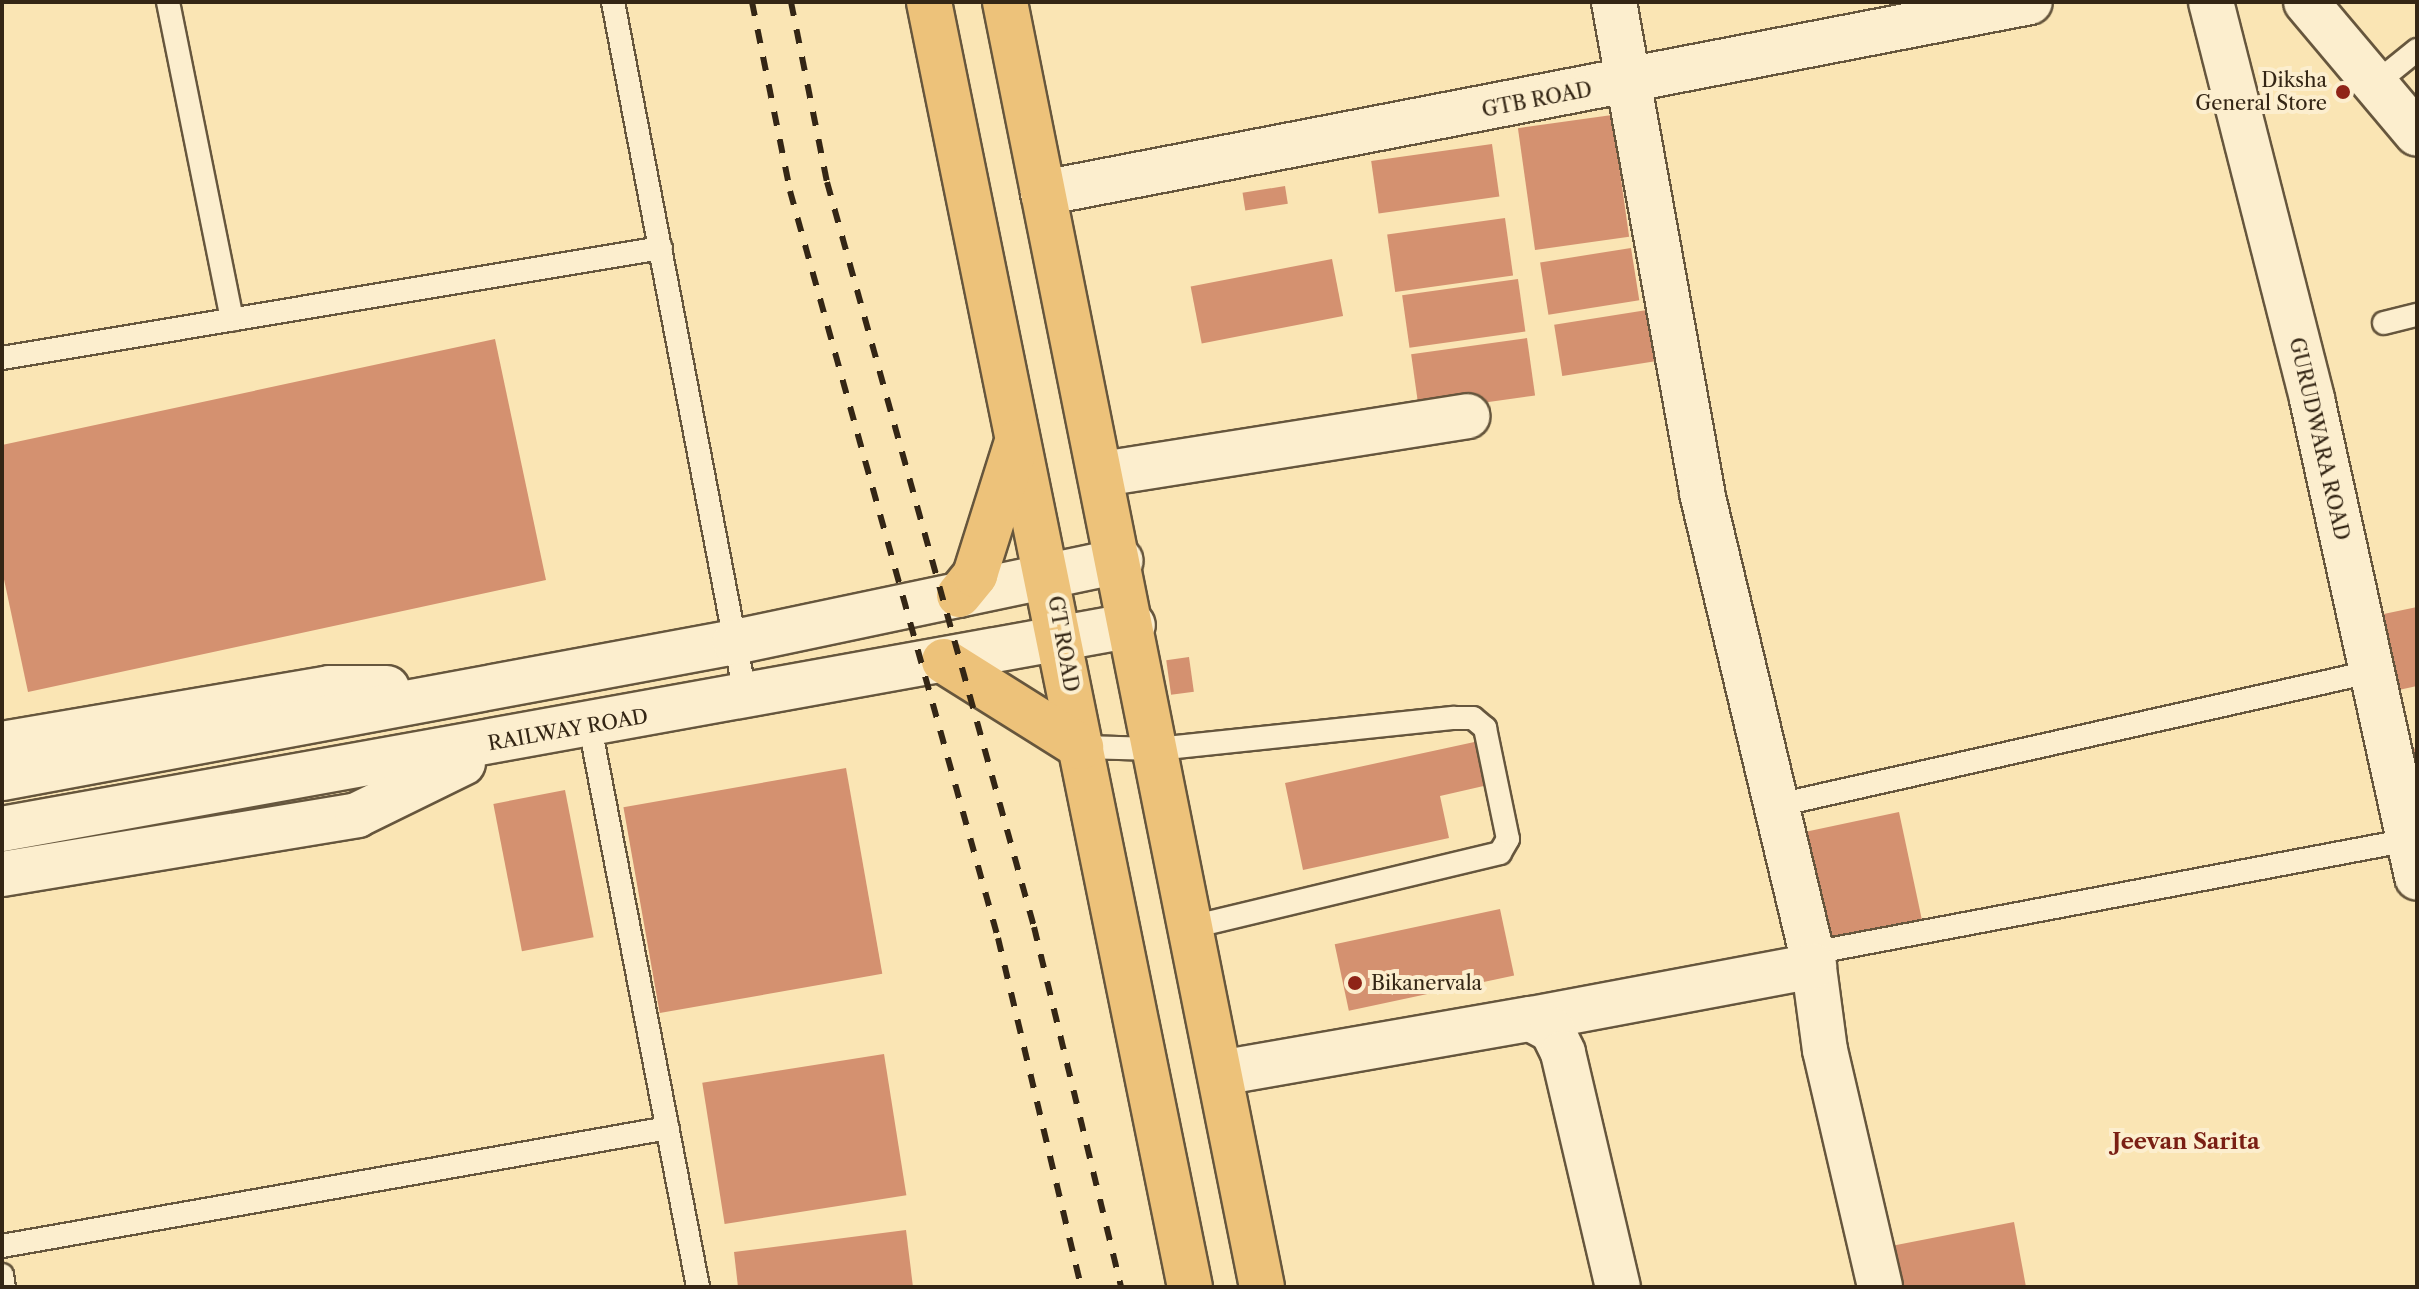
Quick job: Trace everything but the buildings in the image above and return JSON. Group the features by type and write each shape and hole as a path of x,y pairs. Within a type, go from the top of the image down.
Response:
{"highway":[{"name":"GT ROAD","path":"929,2 1050,576 1081,747 1190,1287"},
{"path":"1005,2 1121,561 1262,1287"},
{"path":"959,595 975,575 1019,436"},
{"path":"944,661 1081,747"}],"street":[{"path":"1614,2 1702,493 1813,960 1825,1050 1880,1287"},
{"name":"GTB ROAD","path":"1043,193 2030,2"},
{"name":"GURUDWARA ROAD","path":"2211,2 2312,399 2413,859"},
{"path":"2306,2 2417,134"},
{"path":"1102,474 1467,416"},
{"path":"2,778 735,642 1121,561"},
{"name":"RAILWAY ROAD","path":"2,829 746,699 1133,625"},
{"path":"2,744 329,688 495,688"},
{"path":"2,874 357,815 508,741"},
{"path":"1220,1073 1531,1019 1813,960"},
{"path":"1531,1019 1552,1030 1563,1053 1618,1287"}],"lane":[{"path":"168,2 232,320"},
{"path":"613,2 746,699"},
{"path":"2375,84 2417,50"},
{"path":"2,358 661,248"},
{"path":"2384,323 2417,315"},
{"path":"1778,805 2370,672"},
{"path":"1081,747 1157,749 1473,718 1485,728 1508,839 1484,862 1192,927"},
{"path":"590,727 698,1287"},
{"path":"1813,960 2413,859"},
{"path":"2,1246 668,1128"},
{"path":"2,1275 4,1287"}],"railway":[{"path":"752,2 790,191 998,938 1081,1287"},
{"path":"791,2 827,182 1034,927 1121,1287"}],"place":[{"name":"Diksha General Store","path":"2343,92"},
{"name":"Bikanervala","path":"1355,983"}],"district":[{"name":"Jeevan Sarita","path":"2186,1142"}]}
